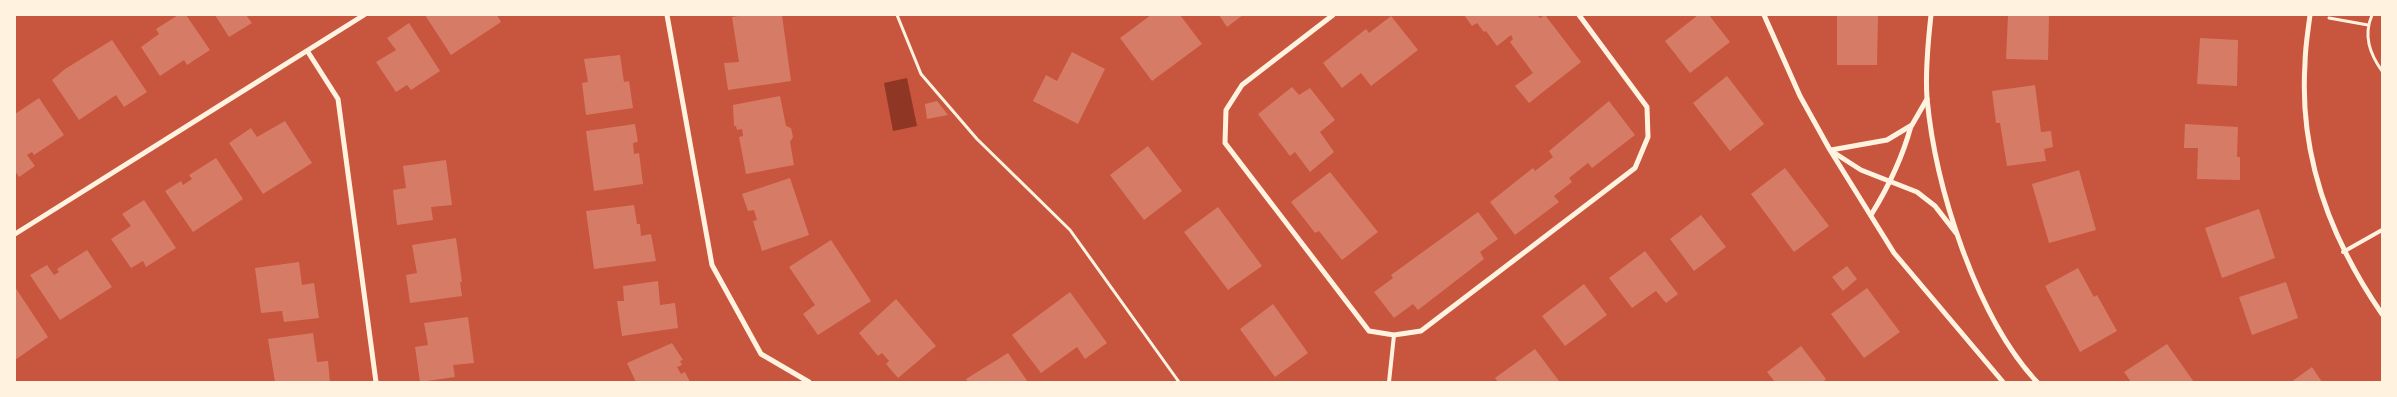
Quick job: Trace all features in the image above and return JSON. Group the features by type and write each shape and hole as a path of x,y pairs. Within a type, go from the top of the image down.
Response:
{"street":[{"path":"15,234 308,52 364,15"},
{"path":"667,15 712,265 760,354 809,382"},
{"path":"1332,15 1242,84 1226,110 1225,143 1369,332 1394,336 1421,331 1634,168 1648,137 1647,107 1580,15"},
{"path":"1764,15 1800,96 1830,150 1894,254 2003,382"},
{"path":"1931,15 1927,50 1927,98 1943,186 1958,236 1978,287 2000,330 2024,368 2037,382"},
{"path":"2310,15 2304,65 2305,111 2310,149 2324,202 2343,252 2382,314"},
{"path":"308,52 338,99 376,382"},
{"path":"1871,215 1891,182 1903,156 1912,125 1927,98"},
{"path":"1830,150 1887,140 1912,125"},
{"path":"1830,150 1861,170 1917,192 1935,206 1958,236"}],"lane":[{"path":"2343,252 2382,230"},
{"path":"1388,382 1394,336"}],"path":[{"path":"897,15 922,74 977,140 1070,230 1179,382"},
{"path":"2372,15 2368,25 2370,50 2382,71"},
{"path":"2322,17 2368,25"}],"shaded area":[{"path":"907,78 917,126 893,131 884,83"}],"building":[{"path":"178,15 186,15 210,50 187,65 184,60 160,76 141,47 159,34 156,29"},
{"path":"215,15 246,15 252,23 229,37"},
{"path":"425,15 497,15 501,22 451,55"},
{"path":"782,15 791,81 728,90 724,63 739,62 732,17"},
{"path":"1151,15 1180,15 1202,44 1152,81 1120,38"},
{"path":"1219,15 1243,15 1227,27"},
{"path":"1464,15 1537,15 1540,18 1545,15 1581,62 1529,103 1515,86 1533,73 1510,42 1513,39 1511,35 1497,46 1486,31 1484,32 1477,23 1472,26"},
{"path":"1698,15 1709,15 1730,42 1690,73 1665,41"},
{"path":"1837,15 1878,15 1877,65 1837,65"},
{"path":"2008,15 2049,15 2048,60 2006,59"},
{"path":"1391,16 1418,50 1371,86 1361,73 1342,88 1323,63 1366,29 1369,33"},
{"path":"409,23 440,71 411,90 407,85 396,92 376,62 396,50 387,38"},
{"path":"2200,38 2238,40 2237,86 2197,84"},
{"path":"112,40 147,92 124,107 116,95 79,120 52,80 65,69"},
{"path":"1072,52 1105,69 1078,124 1033,101 1046,75 1057,81"},
{"path":"620,55 624,82 629,81 633,108 586,115 582,83 588,82 584,59"},
{"path":"1727,76 1764,124 1730,151 1693,103"},
{"path":"2035,85 2041,132 2051,131 2053,147 2044,149 2046,161 2007,166 2000,123 1996,123 1992,91"},
{"path":"1292,87 1299,95 1310,88 1335,120 1320,132 1334,152 1310,172 1295,152 1290,156 1258,114"},
{"path":"780,96 786,126 791,128 793,137 790,142 794,165 746,174 739,137 743,136 742,129 737,130 736,126 734,126 733,105"},
{"path":"39,98 64,135 34,155 32,152 27,155 35,166 19,177 15,171 15,114"},
{"path":"937,101 948,115 927,119 925,104"},
{"path":"1609,101 1635,135 1592,168 1588,163 1569,178 1572,182 1554,196 1559,202 1515,235 1490,202 1533,168 1535,171 1553,157 1549,151"},
{"path":"285,121 312,163 263,194 229,143 251,128 257,137"},
{"path":"635,124 638,142 633,143 634,154 639,153 643,184 594,191 586,131"},
{"path":"2185,124 2238,127 2237,157 2240,157 2240,180 2197,179 2198,148 2184,148"},
{"path":"1148,146 1182,191 1144,220 1110,175"},
{"path":"216,158 243,199 193,232 165,191 181,181 183,185 192,179 189,175"},
{"path":"446,160 452,205 431,207 433,220 397,225 393,190 406,188 403,166"},
{"path":"1785,168 1829,226 1794,252 1751,194"},
{"path":"2079,170 2096,230 2049,243 2032,184"},
{"path":"1330,172 1378,232 1342,260 1319,231 1315,233 1291,202"},
{"path":"790,178 809,235 762,251 753,221 757,220 754,210 748,211 742,194"},
{"path":"144,200 176,248 146,267 143,261 131,268 111,239 131,226 122,214"},
{"path":"634,205 637,224 640,224 641,236 651,234 656,261 594,269 586,211"},
{"path":"1218,207 1262,266 1228,290 1184,232"},
{"path":"2259,209 2275,258 2222,278 2205,228"},
{"path":"1478,212 1498,239 1480,252 1484,259 1418,310 1413,304 1394,318 1374,292 1393,278 1391,275"},
{"path":"1701,215 1726,247 1694,271 1670,239"},
{"path":"456,238 462,296 410,303 406,275 417,273 412,245"},
{"path":"831,240 871,301 818,335 803,314 815,305 789,267"},
{"path":"87,250 112,287 60,320 30,275 47,265 54,275 59,272 57,269"},
{"path":"1645,251 1678,294 1666,303 1656,291 1632,308 1609,278"},
{"path":"299,262 302,285 314,283 319,318 284,322 282,311 261,313 255,268"},
{"path":"1847,266 1857,279 1843,291 1832,277"},
{"path":"2078,268 2094,297 2097,295 2117,331 2080,352 2045,286"},
{"path":"658,281 660,305 675,303 678,328 622,336 617,301 624,301 623,286"},
{"path":"2286,282 2298,318 2252,335 2239,297"},
{"path":"1584,284 1607,315 1565,346 1542,316"},
{"path":"15,287 48,337 15,360"},
{"path":"1867,288 1900,332 1864,358 1831,314"},
{"path":"1070,292 1107,343 1085,359 1077,347 1041,373 1012,335"},
{"path":"896,299 936,346 898,378 886,364 889,361 882,353 878,356 859,333"},
{"path":"1273,304 1308,353 1275,377 1240,329"},
{"path":"468,317 474,363 453,365 455,377 420,382 415,347 428,345 424,323"},
{"path":"313,333 317,362 328,361 330,382 275,382 268,339"},
{"path":"672,343 683,360 680,361 682,365 677,367 681,374 685,372 690,382 636,382 627,363"},
{"path":"2167,344 2194,382 2131,382 2124,372"},
{"path":"1801,346 1826,379 1823,382 1775,382 1767,372"},
{"path":"1535,349 1559,381 1498,382 1495,378"},
{"path":"1008,353 1028,382 968,382 966,379"},
{"path":"2312,367 2322,382 2291,382"}]}
